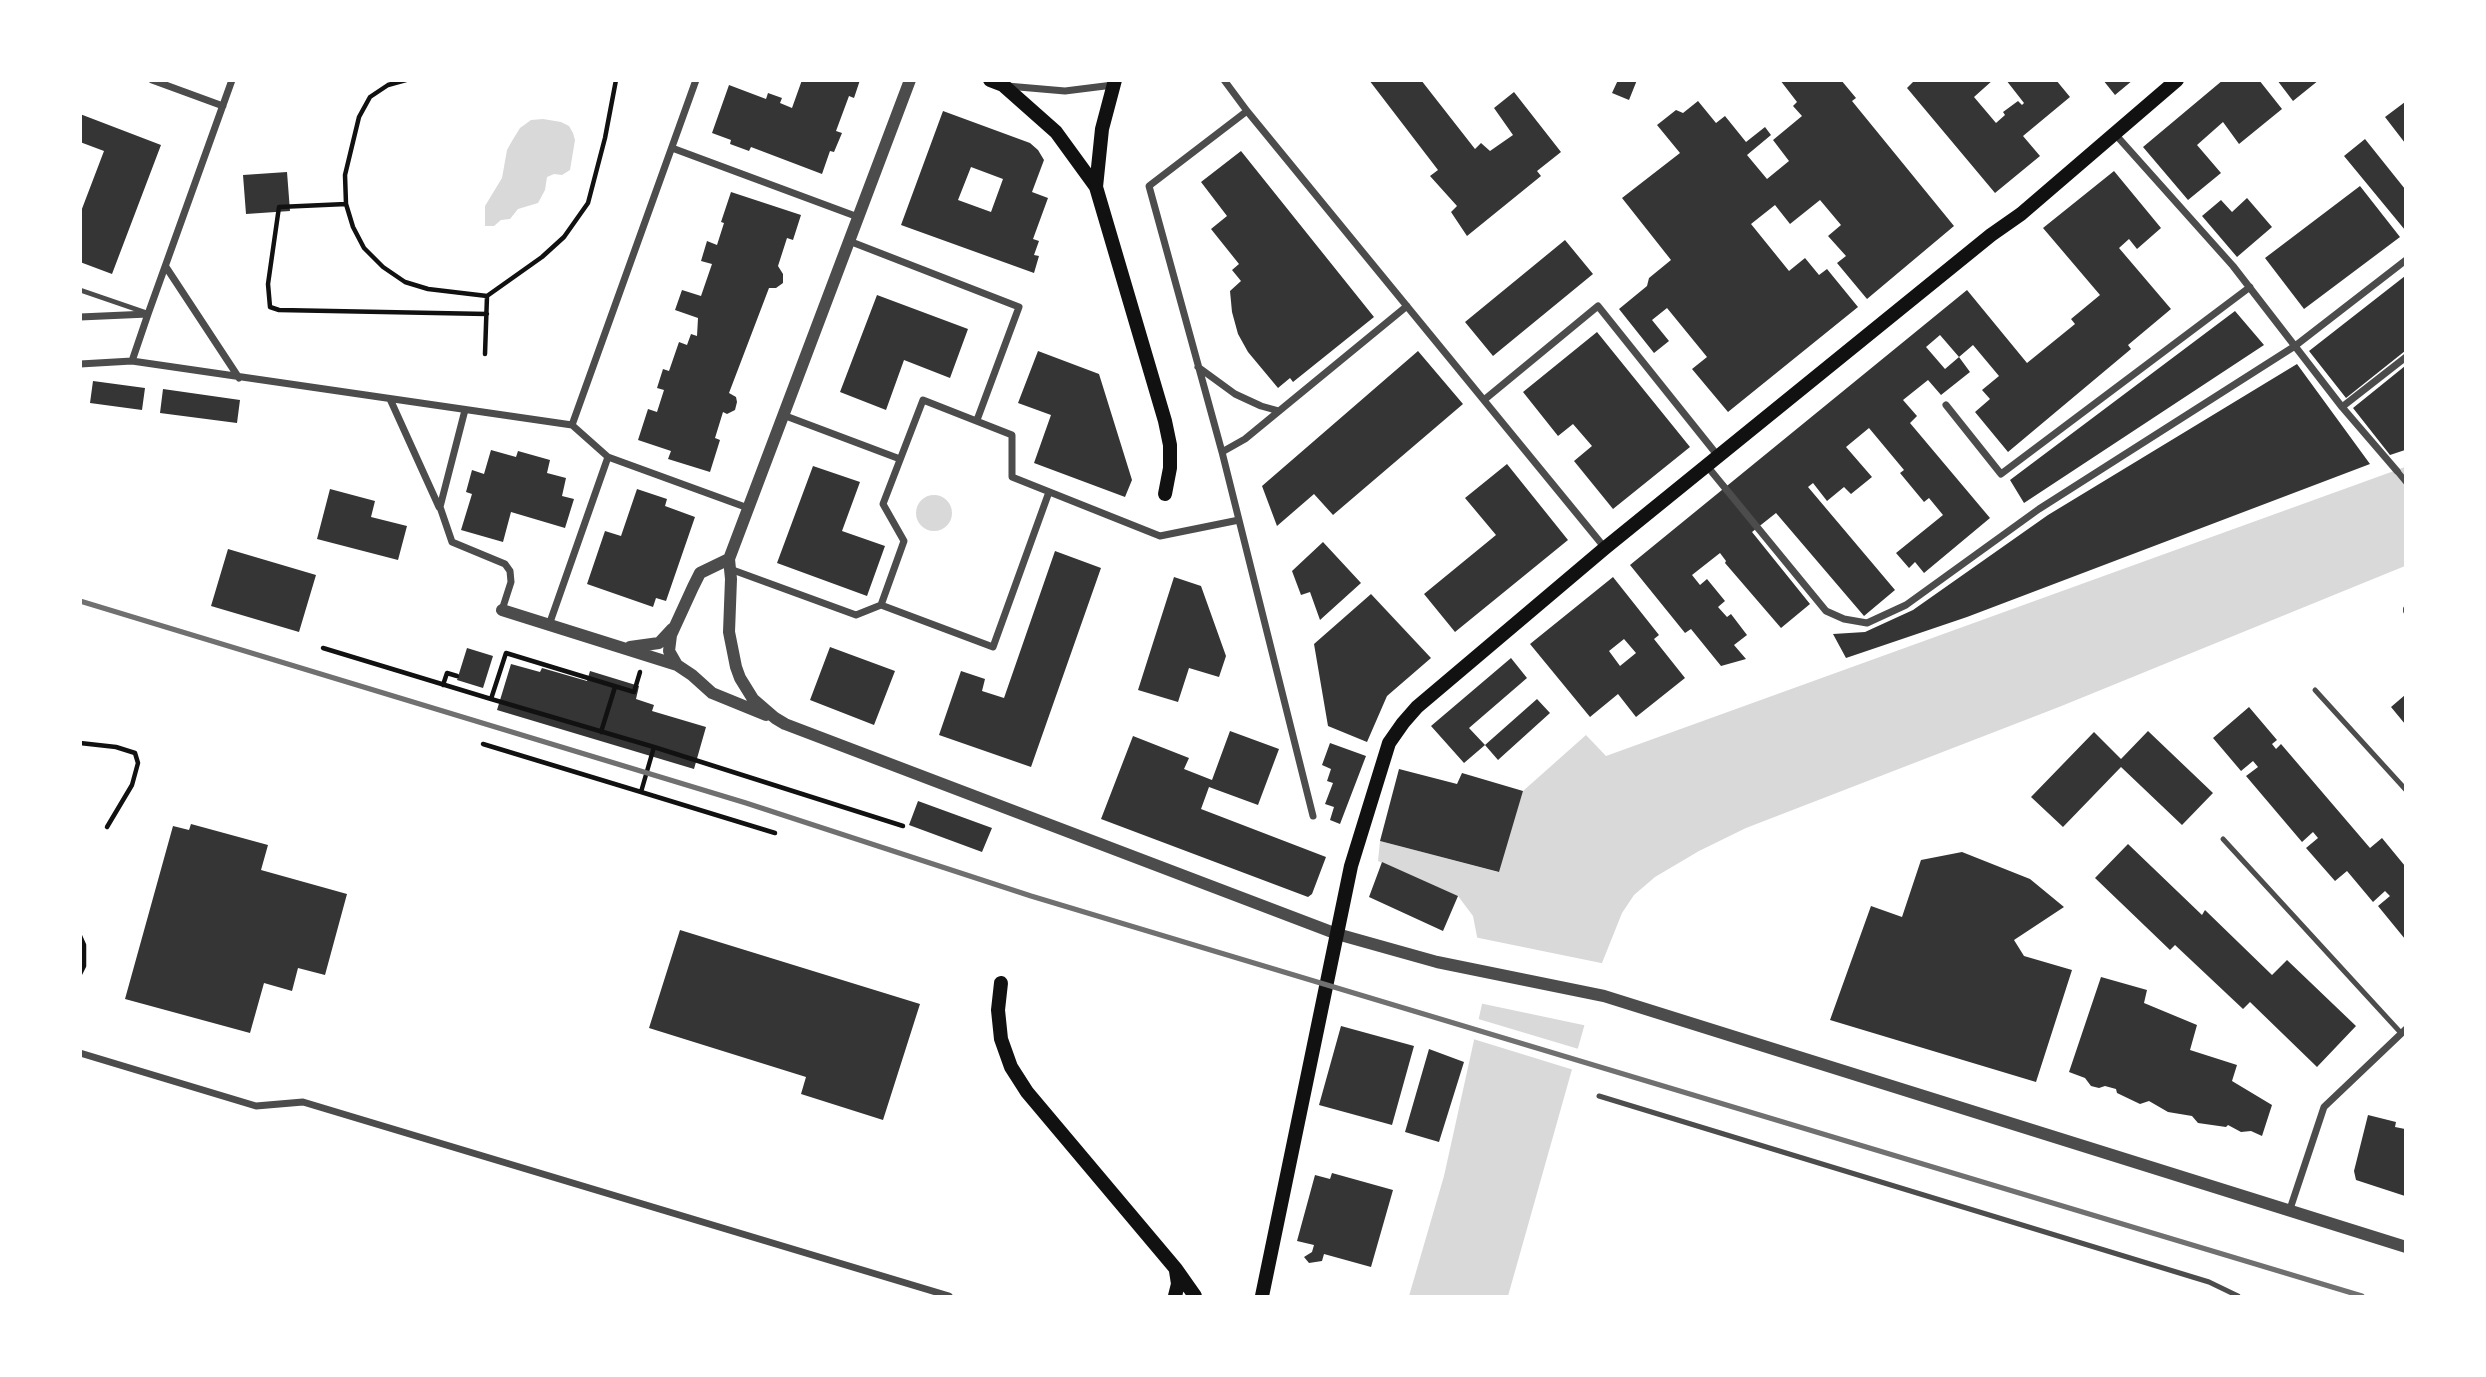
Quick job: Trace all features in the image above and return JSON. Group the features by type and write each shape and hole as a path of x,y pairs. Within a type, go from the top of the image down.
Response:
{"main road":[{"path":"1262,1297 1351,866 1390,743 1403,723 1417,707 1605,548 1992,235 2021,215 2177,80"},
{"path":"1096,187 1102,129 1117,82"},
{"path":"996,83 1056,132 1096,187 1165,421 1170,445 1170,468 1165,494"},
{"path":"1001,983 998,1010 1002,1039 1012,1067 1027,1092 1176,1269 1195,1297"},
{"path":"1175,1297 1178,1284 1176,1269"},
{"path":"1251,1297 1267,1271"}],"street":[{"path":"152,80 223,106"},
{"path":"132,361 232,80"},
{"path":"572,425 696,80"},
{"path":"775,718 753,699 736,667 729,632 730,564 748,508 910,80"},
{"path":"1218,80 1226,84 1605,548"},
{"path":"996,83 1065,91 1117,82"},
{"path":"1247,111 1149,186 1222,452 1313,816"},
{"path":"2114,133 2250,287 2342,407 2406,482"},
{"path":"672,148 858,217"},
{"path":"849,241 1019,307 976,420"},
{"path":"1484,400 1598,306 1826,611 1844,619 1867,623 1906,604 2039,509 2295,346 2406,260"},
{"path":"166,267 239,378"},
{"path":"1946,405 2001,474 2250,287"},
{"path":"1222,452 1245,439 1407,306"},
{"path":"80,317 148,314"},
{"path":"2342,407 2406,357"},
{"path":"80,364 132,361 572,425 608,457 748,508"},
{"path":"1198,367 1235,394 1279,411"},
{"path":"390,399 440,507 452,542 505,564 510,571 511,582 502,610 677,665 712,693 798,729 1337,933 1437,962 1604,996 2406,1247"},
{"path":"881,605 904,541 883,504 923,400 1012,435 1012,477 1160,536 1239,520"},
{"path":"440,507 465,410"},
{"path":"783,415 900,459"},
{"path":"549,625 608,457"},
{"path":"677,665 669,651 674,626 700,573 730,564 856,615 881,605 993,647 1049,492"},
{"path":"621,648 659,642 674,626"},
{"path":"2289,1212 2324,1107 2403,1031"},
{"path":"80,1053 256,1106 303,1102 949,1297"}],"lane":[{"path":"80,290 148,314"},
{"path":"2315,690 2406,790"},
{"path":"2223,839 2403,1031"},
{"path":"1599,1096 2208,1282 2238,1297"}],"path":[{"path":"406,80 388,85 370,97 359,117 345,175 346,204 353,227 364,248 383,267 405,282 428,289 487,296 542,257 564,237 588,203 617,80"},
{"path":"346,204 279,207 268,284 270,307 279,310 487,314"},
{"path":"485,354 487,296"},
{"path":"323,648 654,747 903,826"},
{"path":"491,699 506,653 634,692 646,655"},
{"path":"443,685 447,673 457,676"},
{"path":"601,732 615,687"},
{"path":"80,743 116,747 135,753 138,763 132,785 107,827"},
{"path":"483,744 775,833"},
{"path":"641,792 654,747"},
{"path":"80,936 84,945 84,966 80,974"}],"shaded area":[{"path":"531,120 561,122 569,126 573,133 575,140 570,170 562,175 547,177 545,190 538,203 518,209 510,219 501,220 494,226 485,226 485,206 502,178 507,150 520,128"},
{"path":"2405,467 2405,566 2059,707 1746,828 1655,877 1634,895 1622,913 1602,963 1508,1296 1409,1296 1444,1176 1482,1004 1479,947 1473,916 1458,896 1378,861 1380,841 1498,872 1523,791 1586,735 1606,756"},
{"path":"934,495 946,501 952,513 946,525 934,531 922,525 916,513 922,501"}],"pier":[{"path":"1474,937 1606,964 1588,1026 1479,1003"},
{"path":"1475,1018 1582,1050 1577,1071 1470,1038"}],"building":[{"path":"802,80 860,80 854,98 849,96 836,131 842,133 834,152 830,151 822,174 751,147 749,151 730,144 731,140 712,133 729,85 766,99 768,93 782,98 780,103 792,108"},
{"path":"1369,80 1421,80 1475,149 1481,143 1490,151 1513,135 1494,108 1514,92 1561,152 1537,171 1541,176 1467,236 1451,212 1457,206 1430,176 1438,170"},
{"path":"1618,80 1637,80 1629,100 1612,93"},
{"path":"1780,80 1841,80 1856,98 1852,101 1954,226 1867,299 1837,263 1846,256 1828,236 1841,225 1820,200 1790,224 1775,205 1751,224 1789,271 1805,258 1819,275 1827,269 1858,307 1728,412 1692,369 1707,357 1667,308 1652,320 1669,341 1654,353 1619,309 1647,286 1649,278 1671,260 1622,198 1680,153 1657,125 1676,110 1683,113 1698,101 1716,123 1725,116 1746,142 1765,127 1771,135 1747,155 1767,179 1789,161 1773,140 1802,116 1793,106 1797,102"},
{"path":"1915,80 1993,80 1974,97 1996,123 2005,115 2003,112 2018,101 2022,105 2024,103 2006,80 2056,80 2070,97 2023,136 2040,156 1995,193 1907,88"},
{"path":"2103,80 2133,80 2115,95"},
{"path":"2223,80 2259,80 2282,109 2239,144 2223,122 2197,145 2221,173 2188,200 2143,147"},
{"path":"2277,80 2319,80 2293,101"},
{"path":"2405,102 2405,143 2385,117"},
{"path":"943,111 1030,143 1044,160 1032,192 1048,198 1033,239 1039,241 1034,255 1039,256 1034,273 901,225","holes":["971,167 1003,179 991,212 958,200"]},
{"path":"80,114 161,145 112,274 80,262 80,214 104,151 80,142"},
{"path":"2365,139 2405,189 2405,230 2344,156"},
{"path":"1241,151 1374,317 1293,382 1290,378 1278,388 1248,352 1238,334 1230,291 1241,281 1232,270 1239,264 1211,229 1227,216 1201,182"},
{"path":"2114,171 2161,228 2137,249 2129,239 2119,248 2171,309 2128,345 2131,349 2008,452 1975,412 1990,399 1982,390 1999,376 1973,345 1959,357 1970,372 1941,395 1928,380 1903,400 1917,416 1910,423 1990,518 1924,573 1915,562 1909,568 1896,553 1943,515 1929,498 1924,502 1900,473 1904,470 1869,428 1846,447 1872,477 1851,494 1844,487 1827,501 1813,483 1808,487 1895,590 1864,616 1776,513 1752,532 1810,604 1781,628 1725,563 1720,553 1692,575 1700,585 1707,579 1725,601 1718,607 1727,617 1731,614 1747,635 1734,645 1746,659 1721,666 1691,629 1685,633 1630,565 1967,290 2027,363 2075,324 2071,319 2100,295 2043,228","holes":["1940,335 1959,357 1945,369 1926,347"]},
{"path":"287,172 290,211 246,214 243,175"},
{"path":"2360,186 2400,237 2304,309 2265,258"},
{"path":"731,192 801,215 793,240 787,238 778,266 783,274 783,283 776,288 769,288 729,393 736,397 737,402 735,410 727,414 723,412 715,438 720,440 710,472 668,459 671,451 638,440 648,409 657,412 664,390 657,388 663,369 669,371 679,342 687,345 691,334 697,336 698,318 675,310 682,290 701,296 712,264 701,261 707,241 717,245"},
{"path":"2247,198 2272,227 2237,257 2202,216 2221,200 2232,212"},
{"path":"1565,240 1593,274 1493,356 1465,322"},
{"path":"2405,276 2405,351 2346,398 2309,351"},
{"path":"877,295 968,329 950,378 904,360 886,410 840,392"},
{"path":"2235,311 2264,345 2024,503 2010,480"},
{"path":"1597,332 1690,447 1613,509 1574,461 1592,446 1573,424 1558,436 1523,392"},
{"path":"1038,351 1099,374 1132,480 1125,497 1034,463 1051,415 1018,403"},
{"path":"1418,351 1463,404 1333,515 1314,494 1277,526 1262,486"},
{"path":"2297,364 2370,464 1967,617 1846,658 1833,634 1865,632 1913,610 2048,515"},
{"path":"2405,366 2405,450 2390,455 2353,408"},
{"path":"93,381 145,388 142,410 90,403"},
{"path":"163,389 240,400 237,423 160,413"},
{"path":"491,450 516,457 518,451 550,460 547,473 566,478 562,496 574,499 565,528 511,512 503,542 461,530 472,494 466,492 472,470 484,474"},
{"path":"1507,464 1568,540 1455,632 1424,594 1496,535 1465,498"},
{"path":"813,466 860,482 842,531 885,546 867,596 777,563"},
{"path":"330,489 375,501 371,517 407,526 398,560 317,539"},
{"path":"637,489 667,499 665,506 695,517 666,601 656,598 653,607 587,584 605,531 621,536"},
{"path":"1323,542 1361,583 1320,620 1310,592 1301,595 1292,571"},
{"path":"228,549 316,575 299,632 211,606"},
{"path":"1055,551 1101,568 1031,767 939,735 961,671 985,679 982,691 1004,698"},
{"path":"1174,577 1201,586 1226,656 1219,677 1189,668 1178,702 1138,690"},
{"path":"1613,577 1659,635 1654,639 1685,678 1636,717 1618,694 1590,717 1530,644","holes":["1624,639 1636,653 1620,666 1609,651"]},
{"path":"1371,594 1431,658 1387,696 1367,742 1328,726 1314,644"},
{"path":"830,647 895,671 874,725 810,700"},
{"path":"467,648 493,656 483,688 457,680"},
{"path":"1511,658 1527,678 1469,728 1485,745 1464,763 1431,726"},
{"path":"511,664 540,672 542,668 587,681 590,671 639,686 636,699 654,705 652,711 706,727 694,769 497,710"},
{"path":"2405,695 2405,724 2391,707"},
{"path":"1537,699 1550,713 1498,760 1485,745"},
{"path":"2249,707 2277,740 2272,744 2276,749 2281,744 2370,848 2382,838 2405,866 2405,939 2378,906 2390,896 2385,891 2373,902 2347,871 2335,881 2306,848 2318,838 2313,832 2302,842 2246,776 2258,767 2253,761 2241,771 2213,738"},
{"path":"1230,731 1279,749 1258,805 1209,787 1201,809 1326,857 1312,894 1308,897 1101,819 1133,736 1189,758 1184,769 1212,780"},
{"path":"2148,731 2213,793 2182,825 2121,767 2063,827 2031,797 2094,732 2121,759"},
{"path":"1330,743 1366,756 1340,824 1330,820 1334,807 1325,804 1333,783 1327,781 1331,769 1322,765"},
{"path":"1399,769 1457,784 1462,773 1523,791 1499,872 1380,841"},
{"path":"918,801 992,828 982,852 909,825"},
{"path":"191,824 268,845 261,870 347,894 325,975 298,968 292,991 264,983 250,1033 125,999 173,826 189,830"},
{"path":"2128,844 2202,915 2205,910 2272,975 2287,960 2356,1026 2317,1067 2250,1002 2243,1009 2175,945 2170,950 2095,878"},
{"path":"1962,852 2030,879 2064,907 2014,940 2024,956 2072,970 2036,1082 1830,1020 1871,906 1902,917 1921,860"},
{"path":"1382,862 1458,896 1443,931 1369,897"},
{"path":"680,930 920,1004 883,1120 801,1094 806,1077 649,1028"},
{"path":"2101,977 2147,990 2144,1003 2197,1025 2190,1050 2237,1065 2232,1081 2272,1105 2262,1136 2251,1131 2241,1132 2228,1125 2226,1127 2198,1123 2192,1116 2168,1112 2149,1101 2140,1104 2117,1093 2116,1089 2091,1086 2085,1078 2069,1072"},
{"path":"1341,1026 1414,1046 1392,1125 1319,1105"},
{"path":"1429,1049 1464,1062 1439,1142 1405,1132"},
{"path":"2368,1115 2396,1122 2395,1127 2405,1129 2405,1196 2356,1180 2354,1171"},
{"path":"1332,1173 1393,1190 1371,1267 1324,1254 1322,1261 1309,1263 1304,1257 1312,1252 1314,1245 1297,1241 1315,1175 1330,1179"}],"railway":[{"path":"80,601 746,803 1031,896 2362,1296"}]}
